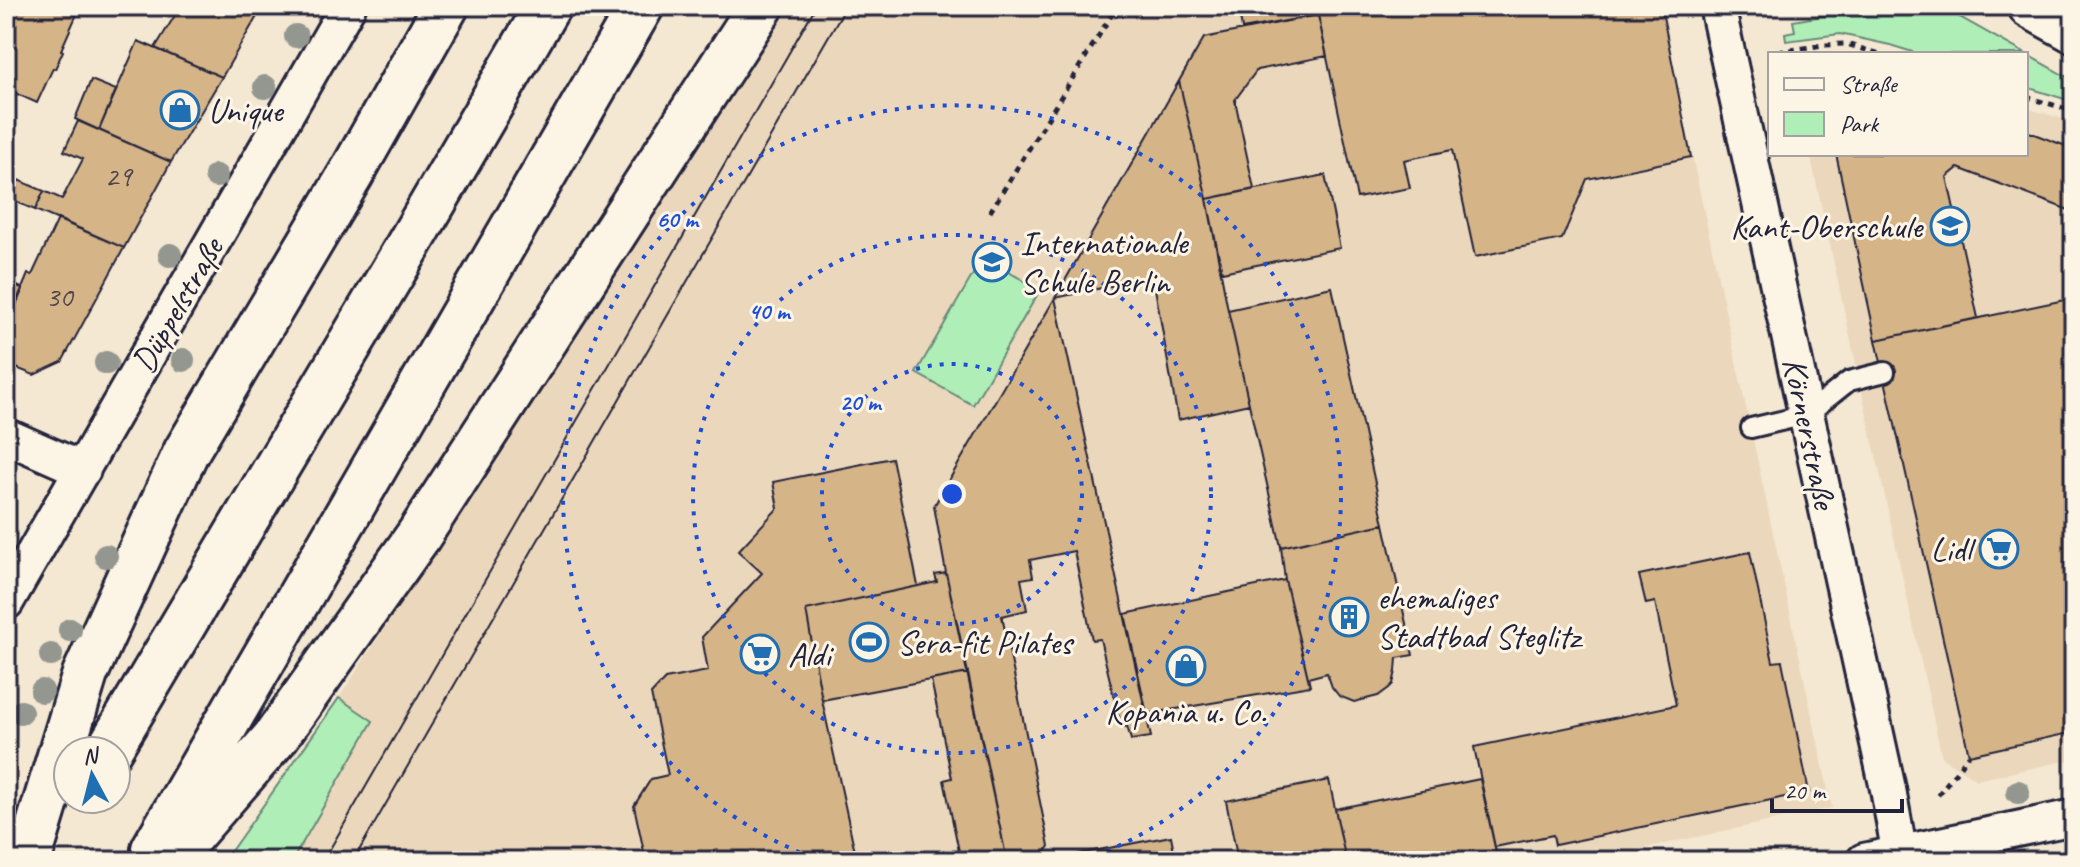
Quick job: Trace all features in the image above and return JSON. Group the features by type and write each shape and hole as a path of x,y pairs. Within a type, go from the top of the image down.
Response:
{"main road":[{"path":"118,735 548,6"},
{"path":"146,861 641,6"},
{"path":"168,861 275,738 401,561 761,6"},
{"path":"2031,6 2074,30"},
{"path":"28,861 85,674 186,452 446,7"},
{"path":"42,861 69,815"}],"street":[{"name":"Düppelstraße","path":"6,602 348,6"},
{"name":"Körnerstraße","path":"1717,6 1888,789 1900,857"},
{"path":"6,436 83,470"},
{"path":"1864,861 1900,857 2074,817"}],"lane":[{"path":"1751,428 1806,415 1849,381 1885,372"}],"path":[{"path":"990,212 1117,6"},
{"path":"1778,52 1846,44 1873,52"},
{"path":"2028,98 2074,111"},
{"path":"1938,795 1969,755"},
{"path":"614,861 614,858 627,856 628,861"}],"shaded area":[{"path":"787,6 1660,6 1832,808 1585,861 292,861 372,722 339,698"},
{"path":"2028,109 2074,122 2074,759 1977,780 1942,758 1810,156 2028,156"}],"green space":[{"path":"1859,6 1930,6 1945,14 1947,10 2022,52 1913,52 1840,34 1786,41 1785,33 1795,31 1793,21 1857,10"},
{"path":"2028,55 2074,81 2074,102 2028,88"},
{"path":"983,257 1040,290 973,405 916,373"},
{"path":"339,698 373,721 292,861 224,861"}],"building":[{"path":"6,6 59,6 77,14 55,69 37,103 6,89"},
{"path":"171,6 263,6 222,77 155,48 177,12"},
{"path":"1238,6 1316,6 1318,15 1242,29"},
{"path":"1316,6 1661,6 1691,157 1587,179 1562,239 1475,257 1452,150 1404,160 1410,188 1357,198"},
{"path":"1318,15 1327,56 1257,70 1235,100 1254,189 1207,199 1179,81 1204,38"},
{"path":"138,41 222,77 171,162 99,130"},
{"path":"91,80 116,90 99,130 75,119"},
{"path":"1179,81 1249,404 1178,420 1153,277 1055,298"},
{"path":"78,121 171,162 124,248 35,210 44,191 62,199 83,159 64,151"},
{"path":"2028,132 2074,149 2074,212 1958,168 1947,177 1978,318 1876,340 1836,156 2028,156"},
{"path":"1325,175 1340,248 1222,272 1207,199"},
{"path":"18,180 44,191 35,210 9,199"},
{"path":"58,219 124,248 62,362 34,375 6,364 6,327 28,274 32,275"},
{"path":"6,268 15,272 10,282 23,289 6,327"},
{"path":"1332,287 1384,524 1281,547 1228,310"},
{"path":"1055,298 1151,737 1131,740 1127,726 1120,722 1100,639 1092,640 1074,551 1030,560 1033,577 1021,579 1027,610 1002,616 1049,846 1043,861 1007,861 934,506"},
{"name":"Lidl","path":"2074,298 2074,732 1969,755 1876,340"},
{"name":"Aldi","path":"892,458 918,586 806,610 857,861 646,861 634,806 651,779 668,775 651,694 665,679 708,671 702,637 762,573 738,551 778,508 773,482"},
{"name":"ehemaliges Stadtbad Steglitz","path":"1384,524 1413,655 1397,658 1393,684 1389,688 1378,696 1354,702 1339,696 1327,673 1308,678 1285,580 1281,547"},
{"path":"1750,552 1773,662 1782,661 1809,792 1555,845 1553,835 1495,847 1474,747 1676,705 1655,602 1646,604 1639,575"},
{"path":"946,573 968,673 822,700 806,610 937,582 935,575"},
{"path":"1285,580 1310,686 1147,714 1125,614"},
{"path":"968,673 1007,861 961,861 944,780 952,778 931,680"},
{"path":"1480,779 1497,857 1477,861 1346,861 1335,809"},
{"path":"1329,780 1346,861 1238,861 1226,801"},
{"path":"1171,836 1176,861 1061,861 1063,857"}],"tram line":[{"path":"323,861 816,6"},
{"path":"353,861 846,6"}],"place":[{"name":"Unique","path":"180,110"},
{"name":"Kant-Oberschule","path":"1950,226"},
{"name":"Internationale Schule Berlin","path":"992,262"},
{"name":"Lidl","path":"1999,549"},
{"name":"ehemaliges Stadtbad Steglitz","path":"1349,617"},
{"name":"Sera-fit Pilates","path":"869,642"},
{"name":"Aldi","path":"760,654"},
{"name":"Kopania u. Co.","path":"1186,666"}]}
